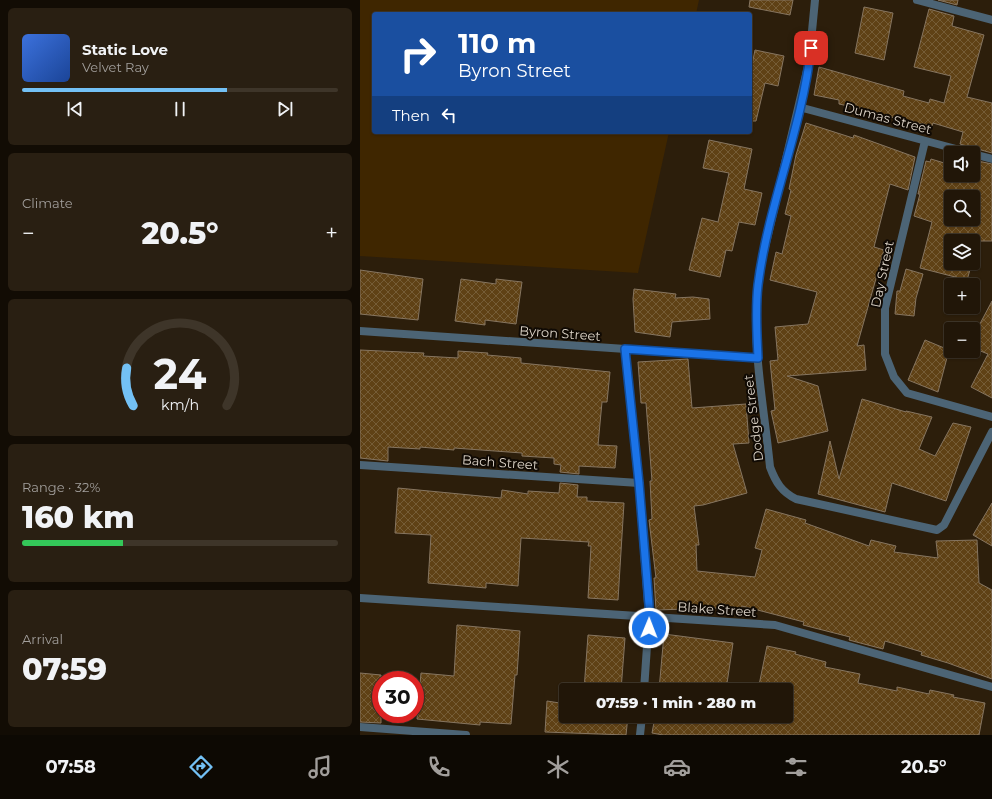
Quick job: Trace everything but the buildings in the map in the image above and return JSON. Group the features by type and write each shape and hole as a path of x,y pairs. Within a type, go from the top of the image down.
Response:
{"street":[{"name":"Dodge Street","path":"815,0 810,62 762,260 756,311 758,358 770,467 778,486 786,494 796,499 937,530 944,525 992,432"},
{"path":"917,0 992,20"},
{"name":"Dumas Street","path":"799,107 945,146"},
{"name":"Day Street","path":"925,141 885,308 885,354 894,377 908,393 992,417"},
{"name":"Dumas Street","path":"980,155 992,159"},
{"name":"Byron Street","path":"360,331 758,358"},
{"path":"625,349 639,483 650,617 645,683"},
{"name":"Bach Street","path":"360,465 639,483"},
{"name":"Blake Street","path":"360,598 775,625 992,687"},
{"path":"640,735 641,723"},
{"path":"360,727 466,735"}],"shaded area":[{"path":"360,0 699,0 696,12 372,12 372,134 669,134 638,273 360,256"}],"route":[{"path":"649,628 650,617 639,483 625,349 758,358 756,311 762,260 810,62 811,48"}]}
